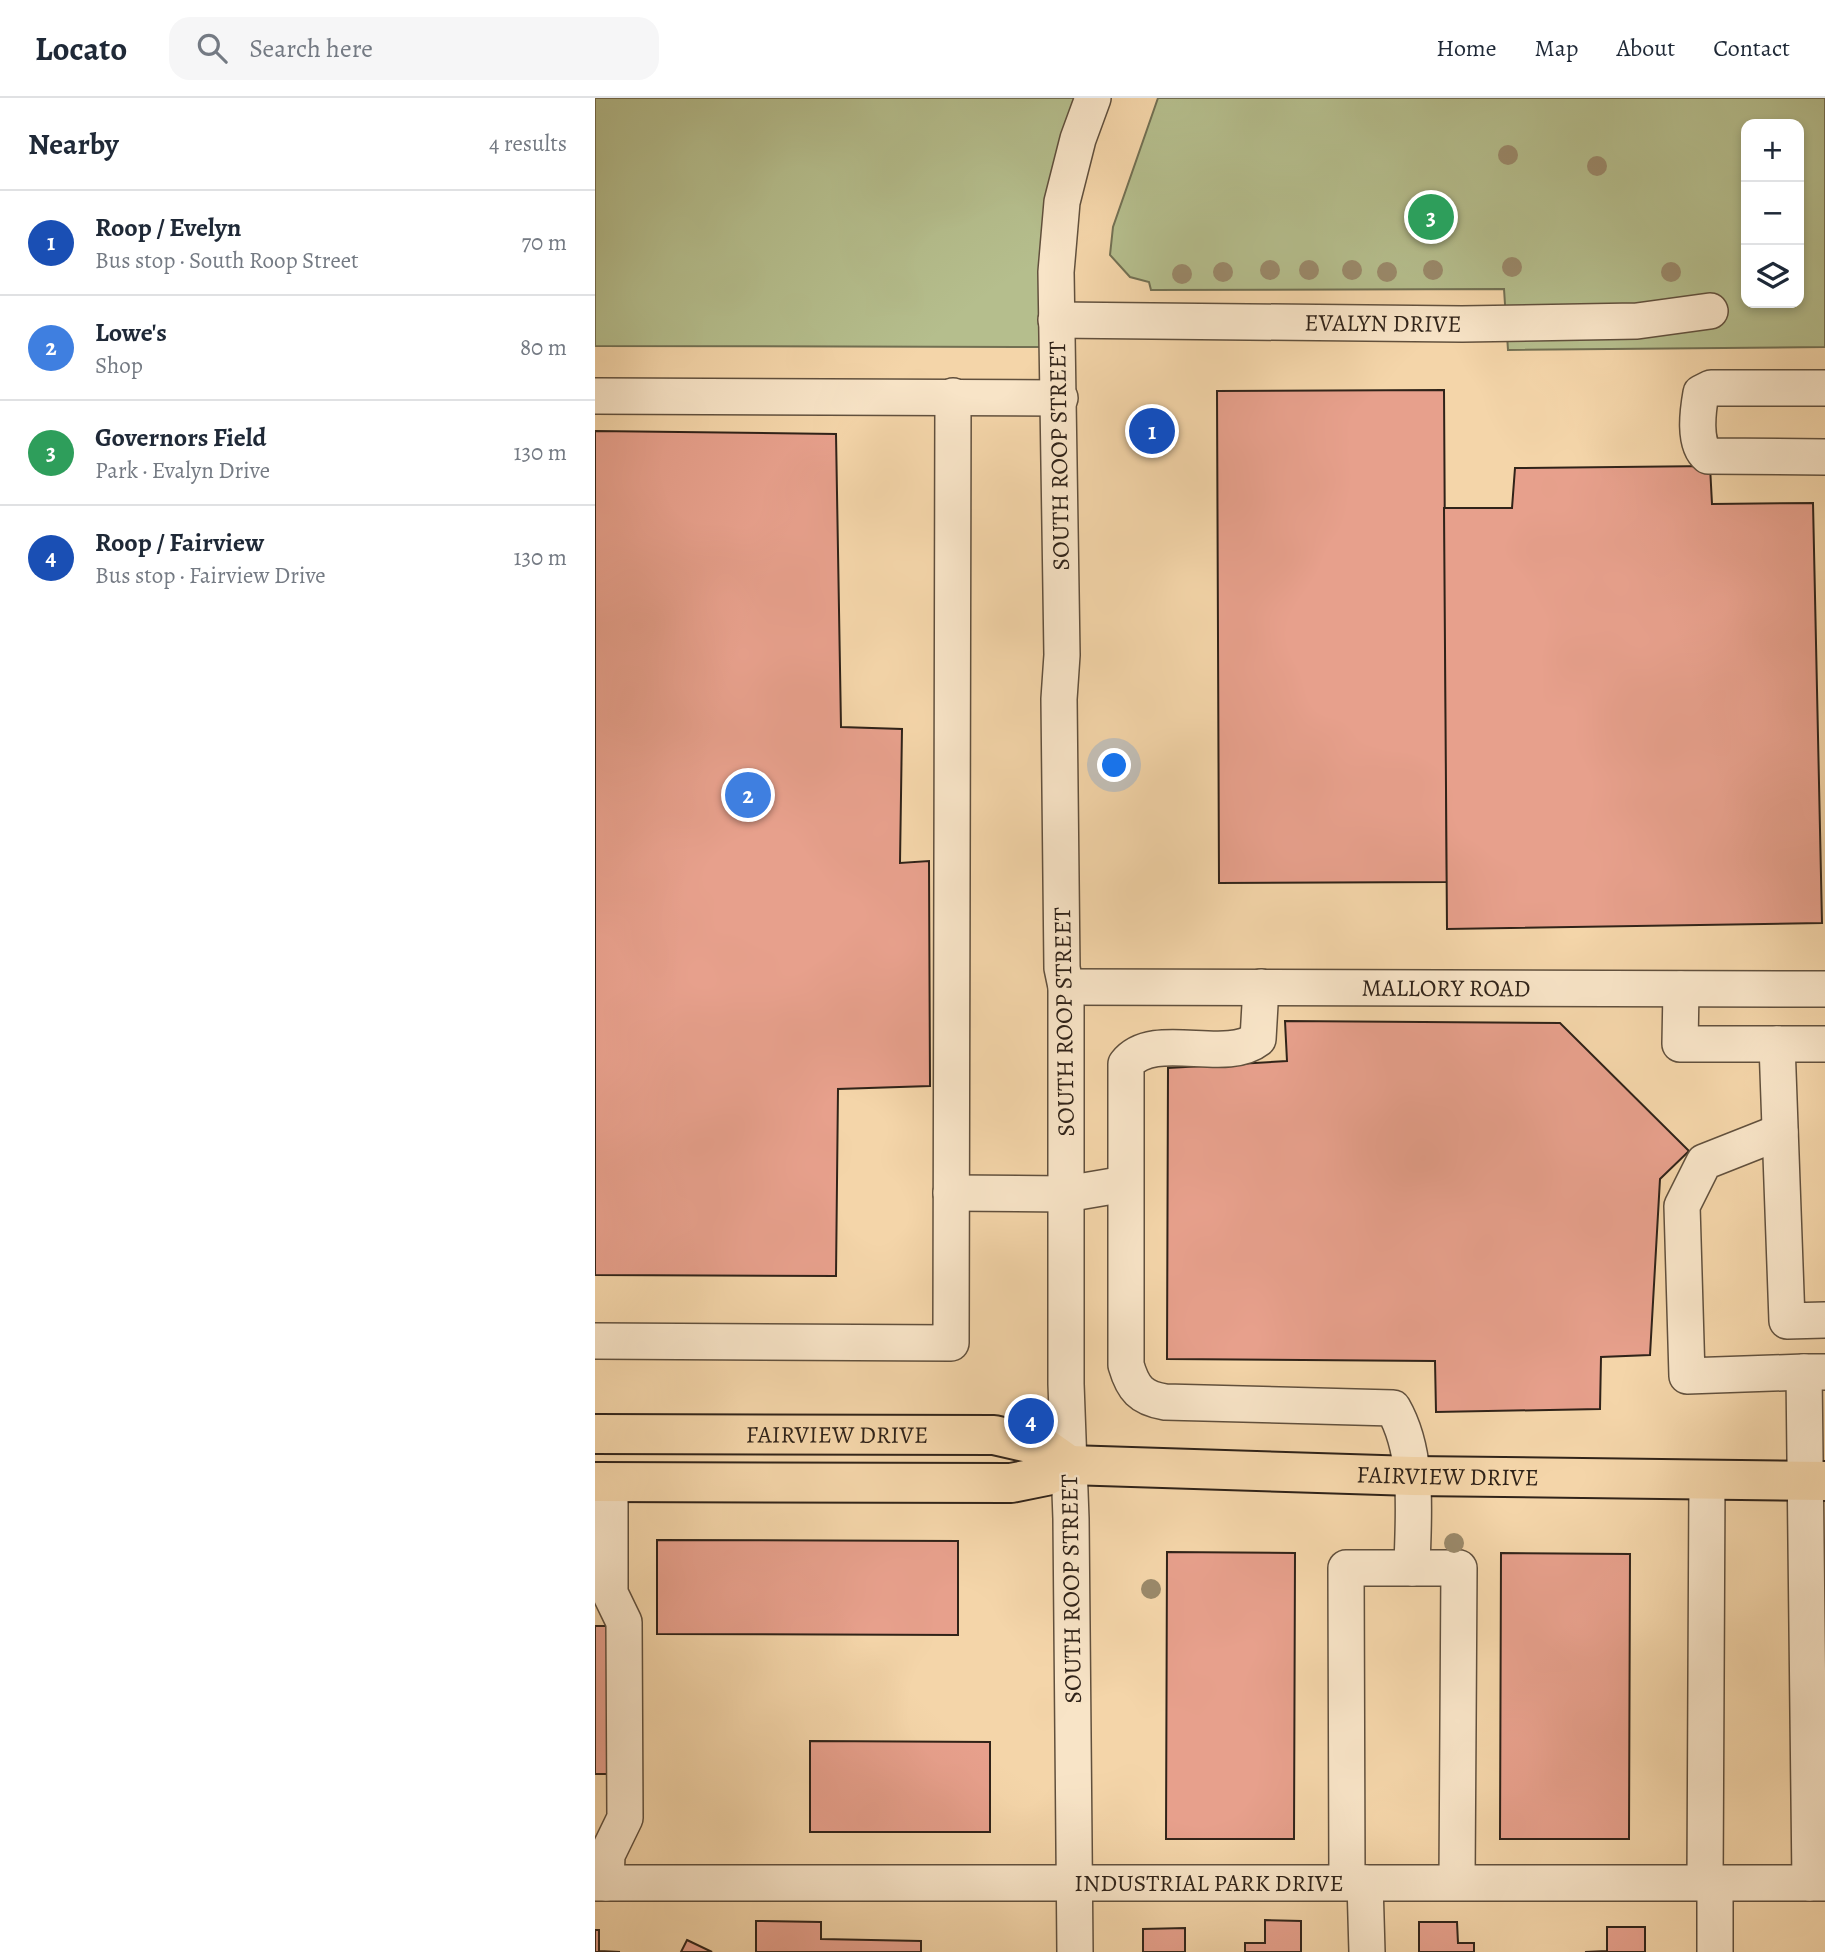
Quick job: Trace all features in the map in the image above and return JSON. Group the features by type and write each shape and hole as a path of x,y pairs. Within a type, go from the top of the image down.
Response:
{"main road":[{"name":"FAIRVIEW DRIVE","path":"595,1434 994,1435 1042,1446 1069,1465"},
{"name":"FAIRVIEW DRIVE","path":"602,1482 1011,1483 1046,1476 1069,1465 1413,1476 1815,1481"}],"street":[{"name":"SOUTH ROOP STREET","path":"1075,1952 1066,987 1062,968 1060,398 1056,320 1062,202 1078,139 1093,98"},
{"name":"EVALYN DRIVE","path":"1056,320 1462,324 1637,321 1710,311"},
{"path":"1825,388 1711,388 1701,393 1699,403 1699,443 1708,456 1825,457"},
{"path":"595,396 1060,398"},
{"path":"595,1341 951,1343 953,396"},
{"name":"MALLORY ROAD","path":"1066,987 1825,989"},
{"path":"1261,987 1258,1039 1252,1044 1237,1047 1145,1049 1131,1057 1126,1064 1126,1366 1136,1391 1149,1399 1165,1402 1393,1408 1403,1426 1413,1476 1412,1569"},
{"path":"1682,989 1680,1044 1825,1044"},
{"path":"1777,1044 1787,1321 1825,1320"},
{"path":"1780,1132 1704,1162 1682,1206 1687,1376 1815,1372 1817,1883"},
{"path":"951,1193 1066,1195 1125,1184"},
{"path":"1707,1480 1710,1883 1715,1952"},
{"path":"601,1883 607,1854 625,1818 624,1622 610,1593 602,1482"},
{"path":"1367,1952 1356,1882 1346,1569 1459,1569 1457,1881"},
{"name":"INDUSTRIAL PARK DRIVE","path":"601,1883 1817,1883"}],"green space":[{"path":"595,98 1093,98 1057,347 595,346"},
{"path":"1158,98 1825,98 1825,347 1508,350 1504,289 1151,290 1149,282 1130,277 1110,255 1113,227"}],"building":[{"path":"1444,390 1447,882 1219,883 1217,391"},
{"path":"595,431 836,434 841,727 902,729 900,863 929,861 930,1086 838,1089 836,1276 595,1275"},
{"path":"1710,466 1712,504 1813,503 1822,923 1447,929 1444,508 1512,508 1515,468"},
{"path":"1285,1021 1560,1023 1689,1151 1660,1179 1650,1355 1601,1357 1600,1409 1436,1412 1435,1361 1167,1359 1168,1068 1287,1061"},
{"path":"657,1540 958,1541 958,1635 657,1634"},
{"path":"1167,1552 1295,1553 1294,1839 1166,1839"},
{"path":"1501,1553 1630,1554 1629,1839 1500,1839"},
{"path":"595,1626 614,1626 614,1774 595,1774"},
{"path":"810,1741 990,1742 990,1832 810,1832"},
{"path":"1265,1920 1301,1921 1301,1952 1245,1952 1245,1943 1265,1943"},
{"path":"756,1921 821,1922 821,1939 921,1941 921,1952 756,1952"},
{"path":"1419,1922 1457,1922 1458,1943 1474,1943 1474,1952 1419,1952"},
{"path":"1607,1927 1645,1927 1645,1952 1585,1952 1607,1951"},
{"path":"1185,1928 1185,1952 1143,1952 1143,1929"},
{"path":"595,1930 599,1930 599,1951 620,1952 595,1952"},
{"path":"687,1940 712,1952 681,1952"}],"place":[{"name":"Governors Field","path":"1431,217"},
{"name":"Roop / Evelyn","path":"1152,431"},
{"name":"Lowe's","path":"748,795"},
{"name":"Roop / Fairview","path":"1031,1421"}]}
